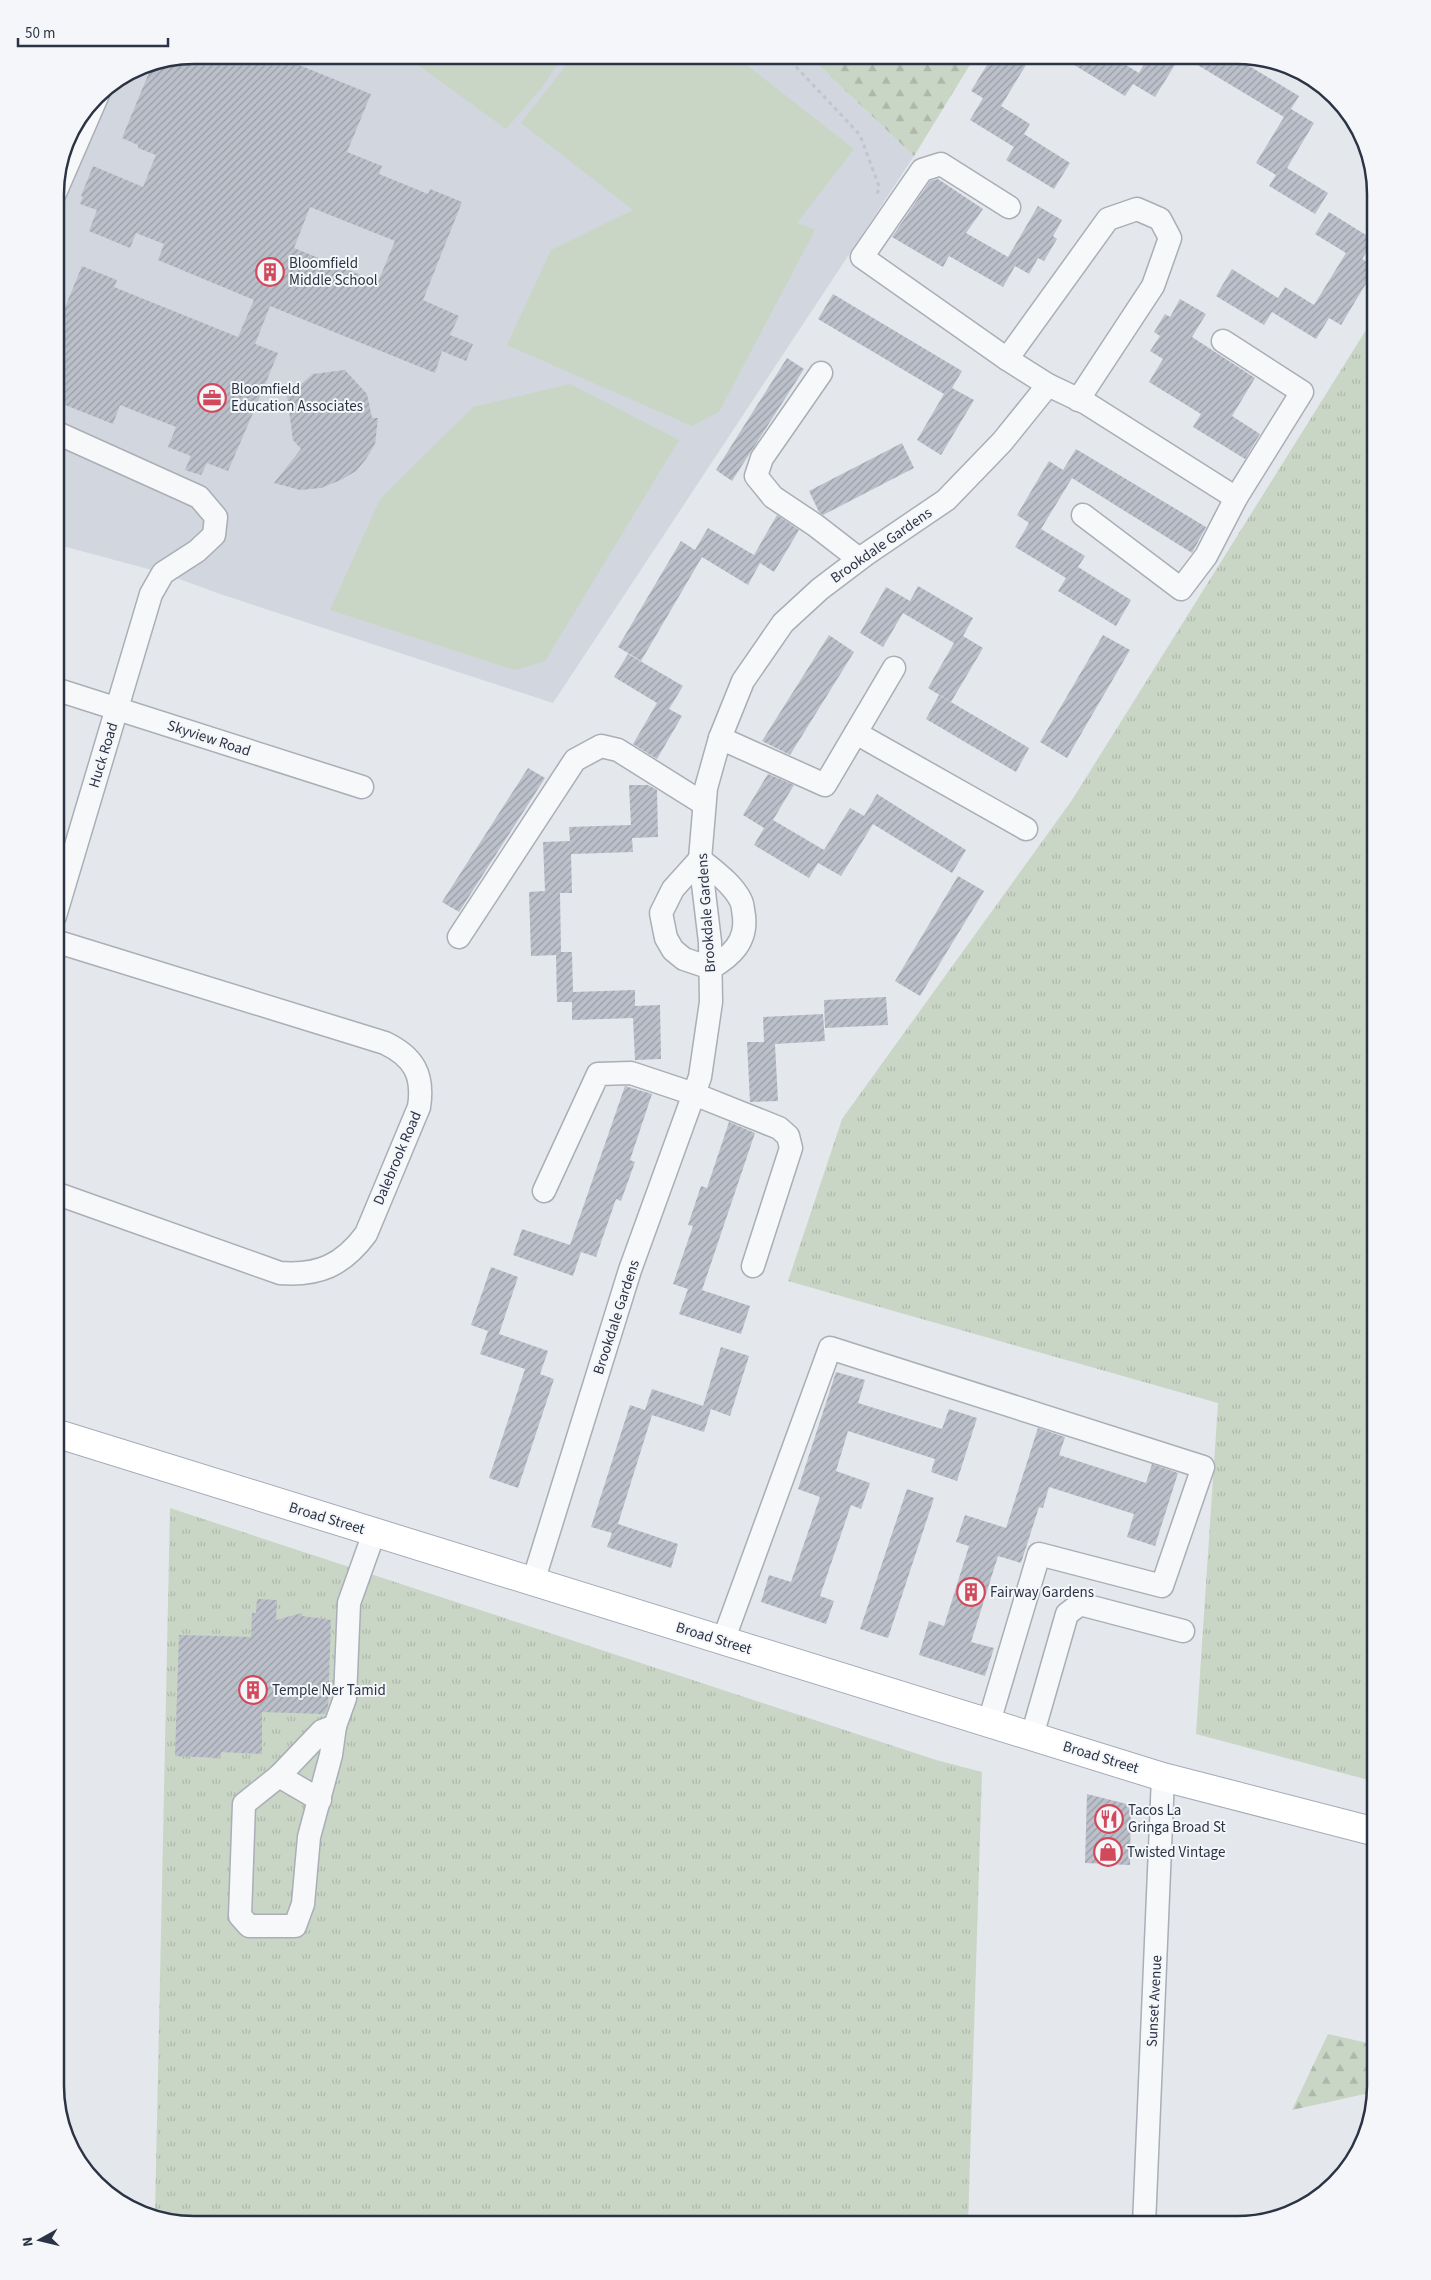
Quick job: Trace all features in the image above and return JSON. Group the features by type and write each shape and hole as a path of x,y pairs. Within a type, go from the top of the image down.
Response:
{"main road":[{"name":"Broad Street","path":"64,1437 1164,1777 1367,1830"}],"street":[{"path":"67,164 83,127"},
{"path":"1009,207 941,164 922,170 862,257 1007,359 1048,385 1078,400 1183,463 1236,498"},
{"path":"1007,359 1108,219 1137,209 1160,219 1170,238 1153,286 1078,400"},
{"path":"1083,515 1181,589 1206,556 1236,498 1302,392 1223,341"},
{"path":"821,373 762,458 756,476 773,497 815,525 859,559"},
{"name":"Brookdale Gardens","path":"533,1582 630,1270 700,1077 711,1002 710,942 700,859 704,804 706,788 720,738 743,681 783,623 820,589 859,559 946,500 1002,442 1048,385"},
{"name":"Huck Road","path":"64,436 200,498 216,517 214,535 197,551 163,574 151,594 64,886"},
{"path":"720,738 825,785 894,668"},
{"name":"Skyview Road","path":"64,692 362,787"},
{"path":"856,732 1026,829"},
{"path":"459,937 575,760 600,746 618,750 704,804"},
{"path":"700,859 733,889 742,902 744,921 742,940 727,958 710,968 684,959 673,950 666,938 661,913 673,889 700,859"},
{"name":"Dalebrook Road","path":"64,944 385,1043 399,1050 411,1061 418,1075 421,1091 419,1107 366,1234 344,1258 329,1267 314,1272 280,1273 64,1196"},
{"path":"544,1191 598,1074 631,1073 694,1094 779,1128 788,1136 792,1148 753,1266"},
{"path":"723,1641 830,1348 1203,1467 1162,1586 1040,1554 989,1722"},
{"path":"335,1726 322,1731 279,1776 244,1804 240,1916 249,1926 295,1926 303,1904 309,1838 334,1742 335,1726 345,1698 349,1603 374,1532"},
{"path":"1032,1736 1067,1614 1080,1604 1183,1631"},
{"path":"279,1776 320,1800"},
{"name":"Sunset Avenue","path":"1144,2216 1164,1777"}],"path":[{"path":"793,64 860,135 879,186 875,205"}],"shaded area":[{"name":"Bloomfield Middle School","path":"817,64 914,156 553,703 220,594 163,573 64,546 64,186 68,160 74,143 96,108 108,96 136,77 160,68 177,65"}],"green space":[{"path":"416,64 557,64 544,85 506,129"},
{"path":"567,64 745,64 854,149 797,223 815,230 719,412 692,426 507,345 551,250 633,210 521,123"},
{"path":"817,64 970,64 914,156"},
{"path":"1289,75 1309,86 1325,98"},
{"path":"1367,328 1367,1780 1196,1734 1218,1403 788,1281 842,1119 1072,800"},
{"path":"570,384 679,440 545,661 515,670 330,610 380,499 473,407"},
{"path":"170,1508 936,1760 982,1772 968,2216 186,2216 155,2210"},
{"path":"1328,2034 1367,2043 1367,2094 1292,2110"}],"building":[{"name":"Bloomfield Middle School","path":"194,64 296,64 371,94 347,152 382,166 379,174 428,194 430,189 462,202 423,300 459,316 450,335 473,344 466,361 442,351 435,373 270,306 255,344 278,353 228,471 207,463 201,475 185,470 191,456 168,447 176,427 120,405 113,424 64,405 64,310 82,266 117,280 114,287 238,337 254,300 158,260 164,244 136,233 130,248 89,231 97,210 80,204 83,197 81,196 93,166 143,187 156,155 138,148 138,145 122,138 149,72 169,66","holes":["310,207 395,241 378,282 294,248"]},
{"path":"988,64 1027,64 1001,106 1030,124 1024,134 1070,163 1054,189 1006,160 1014,147 970,120 983,98 971,91"},
{"path":"1073,64 1124,64 1139,73 1144,64 1175,64 1155,97 1133,84 1125,96"},
{"path":"1196,64 1246,64 1299,96 1291,109 1314,123 1287,168 1328,193 1315,214 1269,186 1276,175 1256,163 1284,117"},
{"path":"938,179 983,209 966,233 1008,257 1038,206 1062,220 1053,236 1057,239 1044,261 1038,258 1029,274 1015,266 1003,287 949,256 943,267 892,237 930,181"},
{"path":"1329,212 1367,236 1367,251 1362,259 1367,262 1367,282 1341,325 1329,318 1316,339 1272,312 1264,325 1216,296 1232,269 1278,298 1285,287 1314,305 1346,253 1315,234"},
{"path":"833,294 962,371 952,388 974,400 941,455 917,440 944,394 818,319"},
{"path":"1180,299 1206,314 1192,337 1255,378 1232,416 1260,434 1245,459 1193,427 1201,414 1149,382 1163,359 1150,351 1160,336 1154,332 1165,314 1170,317"},
{"path":"787,358 804,369 732,481 716,470"},
{"path":"345,370 367,394 372,418 378,418 375,444 366,459 356,471 341,480 321,488 300,490 274,483 301,449 293,440 287,396 313,374"},
{"path":"902,443 914,468 823,515 819,512 809,491"},
{"path":"1076,449 1206,527 1192,553 1072,478 1041,529 1085,556 1078,567 1131,600 1116,626 1058,591 1066,578 1015,547 1029,523 1017,515 1049,461 1063,470"},
{"path":"777,515 799,530 774,572 760,563 748,585 702,557 641,661 618,647 681,541 695,550 708,528 754,555"},
{"path":"918,586 973,618 963,636 983,648 951,702 928,688 954,643 903,613 883,647 860,633 886,587 910,601"},
{"path":"829,635 854,652 790,755 762,741"},
{"path":"1103,635 1130,650 1067,758 1040,742"},
{"path":"628,654 683,686 669,709 682,716 657,759 633,744 657,703 614,677"},
{"path":"939,695 1029,748 1016,772 926,719"},
{"path":"528,768 545,778 459,912 442,902"},
{"path":"768,774 794,785 773,820 824,850 850,808 864,816 877,794 966,850 952,873 873,824 841,876 818,863 809,878 754,845 764,828 743,815"},
{"path":"629,785 648,785 657,790 658,837 632,838 633,852 571,854 572,893 560,893 561,952 572,952 573,992 635,990 635,1006 660,1005 661,1059 635,1060 633,1018 572,1020 572,1002 557,1002 556,955 531,956 529,892 545,891 543,842 570,841 569,827 631,825"},
{"path":"958,876 984,891 920,996 895,981"},
{"path":"886,997 888,1025 825,1028 824,1000"},
{"path":"823,1014 825,1041 775,1044 778,1101 750,1102 747,1042 764,1042 763,1017"},
{"path":"625,1086 652,1094 630,1160 635,1162 621,1201 616,1199 596,1257 581,1252 573,1276 513,1255 522,1229 570,1245"},
{"path":"729,1122 755,1133 702,1290 750,1306 741,1334 679,1314 688,1289 673,1284 693,1226 688,1225 701,1186 707,1188"},
{"path":"491,1267 518,1277 499,1334 548,1351 540,1374 554,1379 518,1488 489,1478 525,1369 480,1354 488,1331 471,1325"},
{"path":"721,1347 749,1356 730,1416 711,1409 704,1432 652,1415 618,1524 678,1544 671,1568 607,1547 612,1533 591,1527 630,1405 645,1410 652,1389 703,1406"},
{"path":"836,1372 865,1380 858,1403 942,1429 949,1409 977,1418 957,1481 931,1472 935,1459 848,1431 836,1471 870,1483 861,1509 851,1505 820,1596 834,1601 826,1624 761,1602 769,1575 791,1582 820,1497 798,1489"},
{"path":"1038,1428 1065,1437 1059,1455 1146,1483 1152,1464 1178,1473 1155,1546 1127,1537 1134,1514 1049,1487 1043,1508 1039,1507 1021,1563 998,1556 971,1642 994,1648 985,1676 919,1655 929,1621 944,1626 969,1546 956,1542 965,1515 1006,1528"},
{"path":"907,1489 934,1498 888,1638 860,1629"},
{"name":"Temple Ner Tamid","path":"257,1599 277,1600 276,1620 302,1613 302,1616 331,1620 328,1707 325,1714 262,1712 262,1754 221,1752 221,1758 175,1756 179,1635 251,1637 252,1613 256,1613"},
{"path":"1087,1794 1131,1805 1130,1865 1085,1863"}],"place":[{"name":"Bloomfield Middle School","path":"270,272"},
{"name":"Bloomfield Education Associates","path":"212,398"},
{"name":"Fairway Gardens","path":"971,1592"},
{"name":"Temple Ner Tamid","path":"253,1690"},
{"name":"Tacos La Gringa Broad St","path":"1109,1819"},
{"name":"Twisted Vintage","path":"1108,1852"}]}
